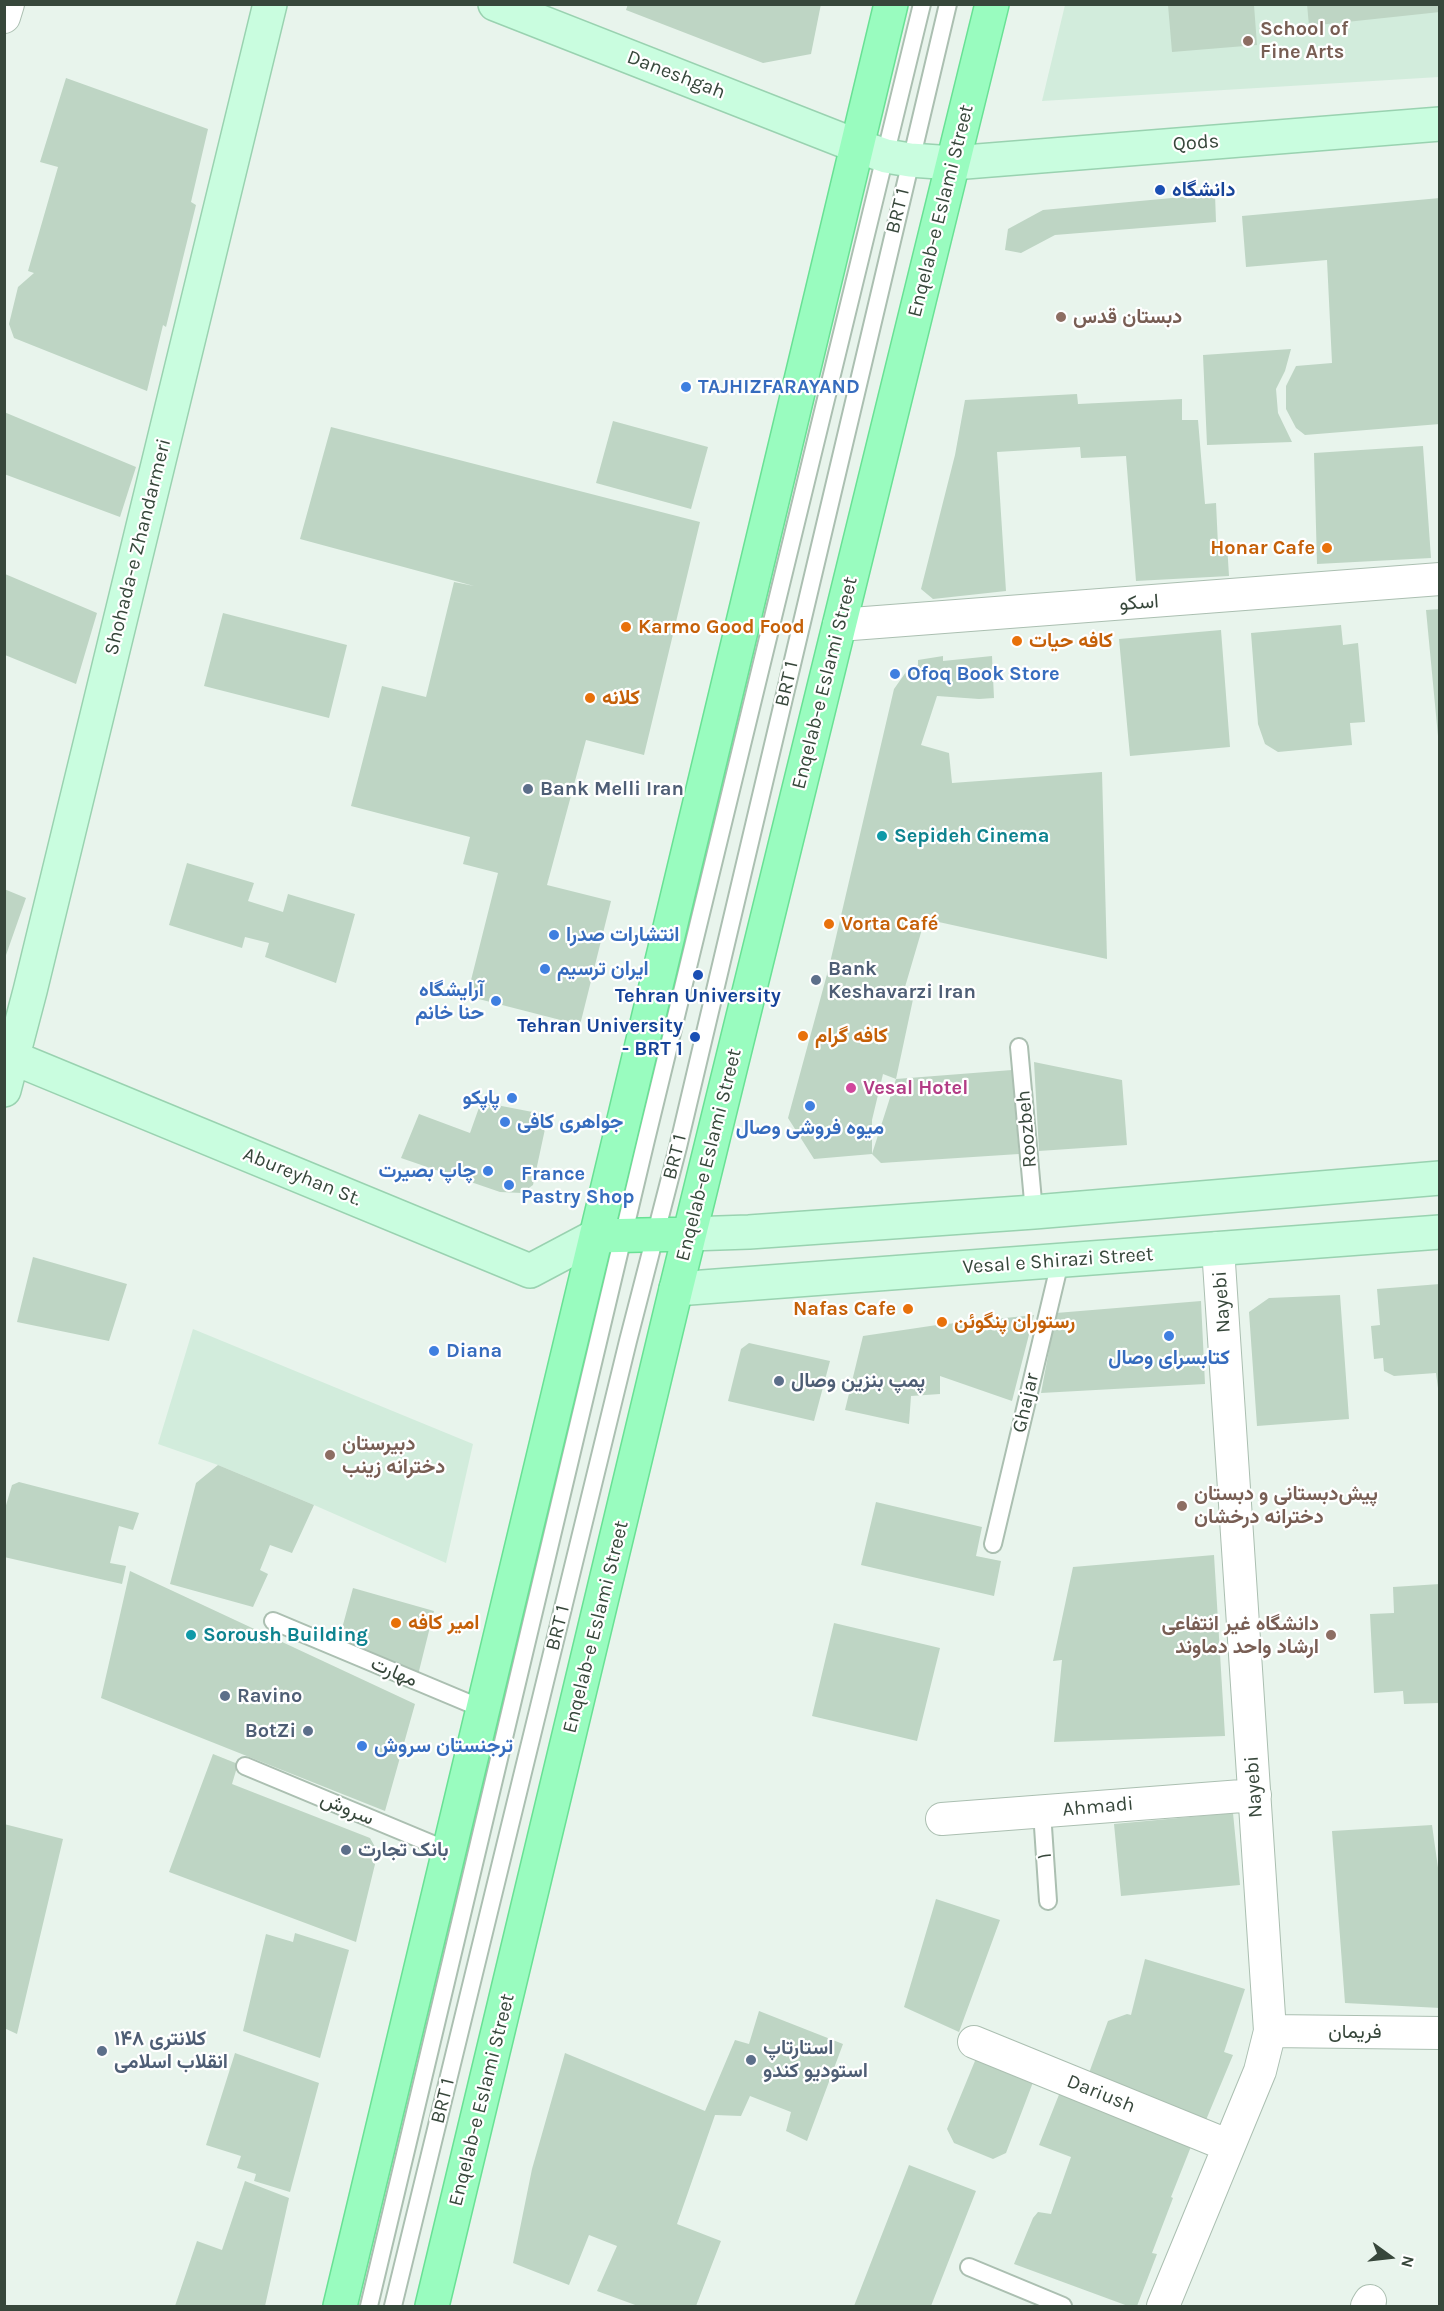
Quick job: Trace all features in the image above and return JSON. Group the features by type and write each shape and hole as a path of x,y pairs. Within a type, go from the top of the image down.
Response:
{"main road":[{"path":"340,2307 483,1708 625,1236 884,154 891,4"},
{"name":"Enqelab-e Eslami Street","path":"432,2307 689,1234 992,4"},
{"path":"625,1236 689,1234"}],"street":[{"path":"4,17 8,4"},
{"name":"Shohada-e Zhandarmeri","path":"4,1090 8,1055 36,968 270,4"},
{"name":"Daneshgah","path":"503,6 884,154 953,163"},
{"name":"Qods","path":"953,163 1440,124"},
{"name":"اسکو","path":"839,625 1440,579"},
{"name":"Abureyhan St.","path":"8,1055 530,1271 625,1236"},
{"path":"689,1234 1034,1212 1440,1178"},
{"path":"751,1284 763,1231"},
{"name":"Vesal e Shirazi Street","path":"676,1289 1440,1232"},
{"name":"Nayebi","path":"1163,2307 1227,2145 1260,2071 1270,2031 1218,1248"},
{"name":"Ahmadi","path":"942,1819 1255,1795"},
{"name":"فریمان","path":"1270,2031 1440,2033"},
{"name":"Dariush","path":"975,2043 1227,2145"}],"lane":[{"name":"BRT 1","path":"369,2307 625,1236 678,1147 884,154 922,4"},
{"name":"BRT 1","path":"884,154 948,4"},
{"name":"Roozbeh","path":"1019,1047 1034,1212"},
{"name":"BRT 1","path":"393,2307 625,1236"},
{"name":"Ghajar","path":"993,1544 1060,1262"},
{"name":"مهارت","path":"273,1621 483,1708"},
{"name":"سروش","path":"245,1766 448,1851"},
{"name":"۱","path":"1042,1812 1048,1901"},
{"path":"969,2267 1063,2307"}],"shaded area":[{"name":"School of Fine Arts","path":"1065,5 1439,5 1439,77 1042,101"},
{"name":"دبیرستان دخترانه زینب","path":"193,1329 473,1444 446,1563 218,1465 158,1444"}],"building":[{"path":"628,4 821,4 811,54 763,63 626,10"},
{"path":"1307,4 1440,4 1440,12 1309,26"},
{"path":"1168,5 1254,5 1257,45 1172,52"},
{"path":"66,78 208,129 191,202 196,205 166,327 163,325 147,391 14,338 9,324 18,287 34,273 28,271 58,167 40,162"},
{"path":"1215,194 1216,222 1055,235 1021,253 1005,250 1008,229 1043,210"},
{"path":"1440,198 1440,424 1305,435 1296,428 1286,409 1286,386 1296,366 1332,363 1327,260 1246,267 1242,216"},
{"path":"1291,349 1285,371 1276,389 1278,413 1292,442 1207,445 1203,355"},
{"path":"1077,394 1078,404 1182,399 1182,420 1198,420 1205,504 1216,503 1218,545 1227,544 1229,576 1136,581 1126,456 1081,458 1080,447 997,452 1006,591 933,599 921,589 955,455 965,400"},
{"path":"4,412 136,467 120,517 4,474"},
{"path":"613,421 708,447 691,509 596,483"},
{"path":"331,427 700,522 644,755 586,740 547,885 611,901 580,1025 467,996 498,873 463,864 470,837 351,806 382,686 426,697 454,582 474,586 300,539"},
{"path":"1423,446 1431,558 1317,564 1314,453"},
{"path":"5,574 97,613 76,684 5,655"},
{"path":"1440,609 1440,736 1438,736 1426,610"},
{"path":"223,613 347,645 329,718 204,686"},
{"path":"1341,625 1343,645 1358,643 1365,722 1350,723 1352,745 1278,752 1265,744 1258,724 1251,633"},
{"path":"1221,630 1230,747 1130,756 1119,639"},
{"path":"943,656 943,661 992,656 994,698 937,696 921,745 949,753 952,783 1102,772 1107,959 925,919 905,987 915,990 896,1079 883,1074 872,1120 872,1154 814,1159 788,1118 829,967 894,689 906,672 918,665 918,660"},
{"path":"187,863 254,883 248,901 283,912 288,894 355,914 336,983 265,957 269,943 245,937 242,948 169,925"},
{"path":"4,889 26,898 5,958 4,958"},
{"path":"1034,1062 1122,1080 1127,1145 1039,1151"},
{"path":"1012,1070 1019,1154 881,1163 872,1154 896,1079"},
{"path":"481,1102 548,1115 533,1185 522,1193 500,1192 401,1158 419,1114 470,1133"},
{"path":"33,1257 127,1284 109,1341 17,1322"},
{"path":"1440,1284 1440,1388 1438,1388 1436,1373 1394,1376 1384,1371 1383,1358 1374,1359 1371,1326 1380,1325 1377,1289"},
{"path":"1340,1295 1349,1419 1257,1426 1249,1312 1269,1298"},
{"path":"1201,1301 1205,1384 1041,1393 1056,1313"},
{"path":"1034,1315 1012,1401 940,1376 940,1394 911,1396 909,1424 845,1410 863,1336 937,1325"},
{"name":"پمپ بنزین وصال","path":"749,1343 830,1361 814,1421 728,1401 741,1349"},
{"path":"218,1465 314,1505 292,1553 270,1545 260,1570 268,1574 253,1607 170,1584 196,1483"},
{"path":"19,1482 139,1513 133,1530 119,1526 110,1563 126,1566 122,1584 4,1557 4,1512 12,1485"},
{"path":"876,1502 982,1527 976,1556 1001,1561 994,1596 861,1565"},
{"path":"1214,1555 1225,1736 1054,1742 1062,1660 1053,1661 1073,1567"},
{"name":"Soroush Building","path":"130,1571 415,1704 385,1811 101,1698"},
{"path":"1440,1584 1440,1703 1404,1704 1403,1691 1374,1693 1370,1614 1394,1613 1393,1587"},
{"path":"353,1588 434,1611 418,1675 338,1643"},
{"path":"834,1623 940,1648 917,1741 812,1716"},
{"path":"213,1754 238,1764 232,1784 370,1838 378,1852 356,1942 169,1872"},
{"path":"1233,1813 1240,1885 1121,1896 1114,1824"},
{"path":"4,1824 63,1839 17,2034 4,2028"},
{"path":"1432,1825 1440,1882 1440,2008 1345,2003 1332,1831"},
{"path":"936,1899 1000,1920 959,2032 904,2007"},
{"path":"295,1933 349,1950 320,2058 243,2031 266,1934 293,1942"},
{"path":"1145,1959 1245,1989 1224,2052 1233,2055 1206,2120 1089,2073 1108,2021 1127,2014 1131,2015"},
{"path":"759,2011 843,2044 807,2141 786,2131 791,2112 750,2096 741,2116 715,2115 677,2224 721,2241 696,2306 638,2306 597,2291 617,2246 589,2235 569,2285 513,2263 532,2169 565,2053 705,2111 735,2040 749,2044"},
{"path":"235,2053 319,2083 290,2192 254,2181 256,2174 237,2168 241,2156 206,2145"},
{"path":"977,2056 1035,2077 1006,2153 993,2159 954,2143 947,2129"},
{"path":"1062,2087 1194,2139 1171,2197 1173,2198 1152,2253 1157,2254 1137,2306 1128,2306 1014,2264 1033,2218 1038,2212 1051,2214 1071,2157 1039,2145"},
{"path":"909,2165 976,2191 931,2306 854,2306"},
{"path":"245,2181 289,2198 265,2306 175,2306 197,2241 222,2250"}],"place":[{"name":"School of Fine Arts","path":"1248,41"},
{"name":"دانشگاه","path":"1160,190"},
{"name":"دبستان قدس","path":"1061,317"},
{"name":"TAJHIZFARAYAND","path":"686,387"},
{"name":"Honar Cafe","path":"1327,548"},
{"name":"Karmo Good Food","path":"626,627"},
{"name":"کافه حیات","path":"1017,641"},
{"name":"Ofoq Book Store","path":"895,674"},
{"name":"کلانه","path":"590,698"},
{"name":"Bank Melli Iran","path":"528,789"},
{"name":"Sepideh Cinema","path":"882,836"},
{"name":"Vorta Café","path":"829,924"},
{"name":"انتشارات صدرا","path":"554,935"},
{"name":"ایران ترسیم","path":"545,969"},
{"name":"Tehran University","path":"698,975"},
{"name":"Bank Keshavarzi Iran","path":"816,980"},
{"name":"آرایشگاه حنا خانم","path":"496,1001"},
{"name":"کافه گرام","path":"803,1036"},
{"name":"Tehran University - BRT 1","path":"695,1037"},
{"name":"Vesal Hotel","path":"851,1088"},
{"name":"پاپکو","path":"512,1098"},
{"name":"میوه فروشی وصال","path":"810,1106"},
{"name":"جواهری کافی","path":"505,1122"},
{"name":"چاپ بصیرت","path":"488,1171"},
{"name":"France Pastry Shop","path":"509,1185"},
{"name":"Nafas Cafe","path":"908,1309"},
{"name":"رستوران پنگوئن","path":"942,1322"},
{"name":"کتابسرای وصال","path":"1169,1336"},
{"name":"Diana","path":"434,1351"},
{"name":"پمپ بنزین وصال","path":"779,1381"},
{"name":"دبیرستان دخترانه زینب","path":"330,1455"},
{"name":"پیش‌دبستانی و دبستان دخترانه درخشان","path":"1182,1506"},
{"name":"امیر کافه","path":"396,1623"},
{"name":"Soroush Building","path":"191,1635"},
{"name":"دانشگاه غیر انتفاعی ارشاد واحد دماوند","path":"1331,1635"},
{"name":"Ravino","path":"225,1696"},
{"name":"BotZi","path":"308,1731"},
{"name":"ترجنستان سروش","path":"362,1746"},
{"name":"بانک تجارت","path":"346,1850"},
{"name":"کلانتری ۱۴۸ انقلاب اسلامی","path":"102,2051"},
{"name":"استارتاپ استودیو کندو","path":"751,2060"}]}
